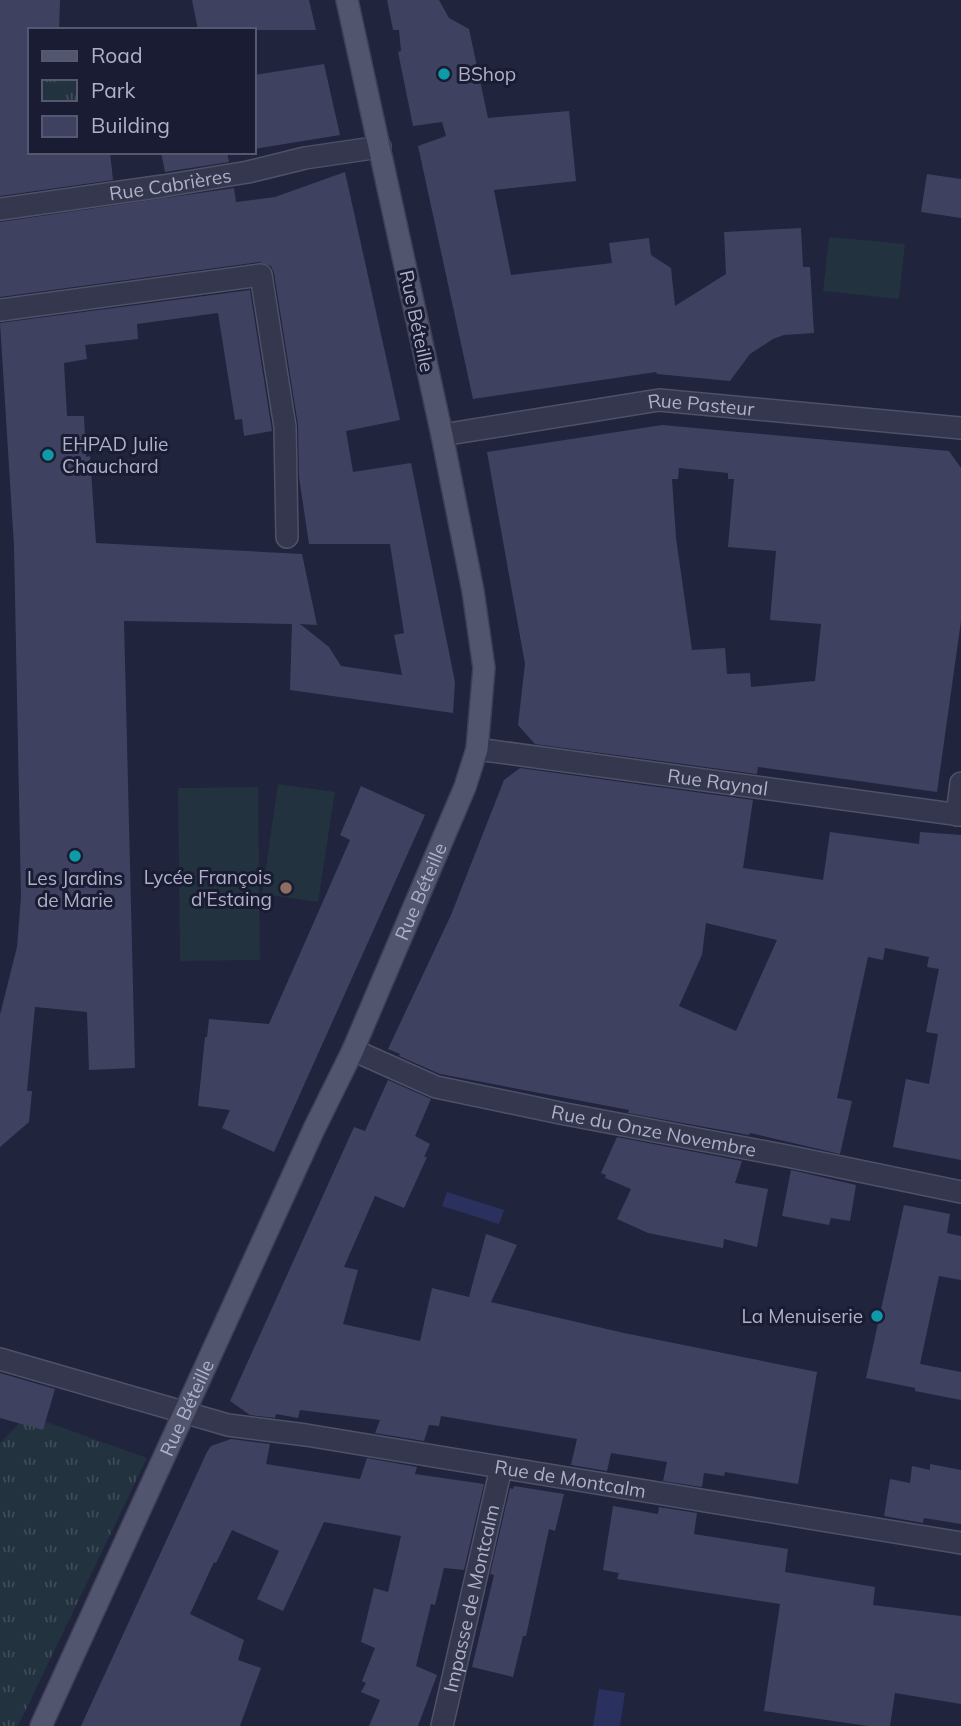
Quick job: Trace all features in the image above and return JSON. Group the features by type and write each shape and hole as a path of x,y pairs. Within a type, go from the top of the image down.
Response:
{"main road":[{"name":"Rue Béteille","path":"41,1726 183,1412 353,1050 465,787 477,749 484,668 473,591 442,435 347,0"}],"street":[{"name":"Rue Cabrières","path":"0,209 163,186 248,172 305,158 380,147"},
{"path":"0,310 261,275 285,427 287,537"},
{"name":"Rue Pasteur","path":"442,435 659,400 961,428"},
{"name":"Rue Raynal","path":"477,749 959,815"},
{"path":"959,815 961,783"},
{"name":"Rue du Onze Novembre","path":"353,1050 436,1087 961,1192"},
{"name":"Rue de Montcalm","path":"0,1359 228,1425 306,1435 961,1543"},
{"name":"Impasse de Montcalm","path":"442,1726 500,1468"}],"green space":[{"path":"829,237 905,244 899,299 823,291"},
{"path":"278,784 335,792 318,902 262,894"},
{"path":"258,787 260,960 180,961 178,788"},
{"path":"27,1415 147,1458 18,1726 0,1726 0,1443"}],"water":[{"path":"447,1192 504,1210 499,1224 442,1206"},
{"path":"599,1689 625,1693 620,1726 593,1726"}],"building":[{"path":"0,0 60,0 59,28 28,28 28,154 110,154 113,180 0,196"},
{"path":"192,0 309,0 316,30 256,30 198,28"},
{"path":"387,0 439,0 449,18 469,29 488,118 569,111 576,181 494,190 511,275 612,263 609,243 649,238 651,255 671,268 675,306 726,274 724,232 801,228 803,267 810,267 814,333 784,335 773,339 750,354 730,381 656,372 473,399 418,146 446,136 442,122 413,126 398,52 401,51 399,30 393,30"},
{"path":"324,64 340,135 256,149 256,75"},
{"path":"161,154 227,154 229,162 165,172"},
{"path":"345,172 400,420 346,431 353,472 411,463 455,682 453,713 290,690 292,624 124,621 135,1068 89,1070 87,1012 35,1007 27,1091 32,1091 29,1122 0,1147 0,1015 17,947 21,897 14,546 0,323 250,290 272,431 244,436 242,419 235,420 218,313 137,324 138,339 85,345 87,359 64,363 67,416 84,416 86,457 90,456 96,543 302,554 317,625 300,624 329,647 341,666 402,675 394,635 404,633 390,544 309,544 299,477 298,425 271,266 259,262 0,297 0,222 234,188 236,202 275,197"},
{"path":"927,174 961,179 961,218 921,212"},
{"path":"662,425 949,451 961,468 961,621 937,792 758,767 757,774 535,744 518,725 525,664 487,452","holes":["679,468 728,473 728,479 734,479 728,547 776,551 770,620 821,624 815,681 751,687 750,673 727,674 725,648 692,650 676,538 672,479 678,479"]},
{"path":"520,768 753,800 743,868 823,880 830,832 919,844 920,832 961,835 961,1160 893,1147 906,1079 929,1084 938,1034 926,1032 939,969 927,967 929,957 885,948 883,960 868,957 837,1098 852,1101 840,1154 750,1133 749,1135 628,1113 629,1110 440,1074 388,1049 451,915 504,780","holes":["706,923 777,940 736,1031 679,1006 702,955"]},
{"path":"361,786 425,815 274,1152 222,1128 230,1110 198,1106 209,1019 269,1024 350,840 340,835"},
{"path":"388,1080 431,1099 415,1136 430,1144 424,1157 427,1157 404,1208 375,1196 344,1267 358,1270 343,1324 420,1341 432,1288 469,1297 486,1234 517,1245 491,1302 624,1333 817,1372 798,1484 725,1472 724,1476 704,1473 702,1487 663,1481 667,1462 611,1453 607,1471 571,1465 577,1439 441,1416 439,1426 429,1425 424,1441 375,1433 380,1420 300,1410 298,1418 276,1414 275,1418 250,1415 230,1401 354,1127 365,1131"},
{"path":"617,1137 742,1161 735,1183 768,1189 757,1247 724,1239 723,1248 648,1233 617,1219 631,1189 605,1178 606,1175 601,1173"},
{"path":"791,1170 856,1185 850,1221 831,1218 829,1225 782,1216"},
{"path":"904,1205 950,1214 947,1233 961,1236 961,1280 939,1276 920,1364 961,1372 961,1400 866,1378"},
{"path":"0,1373 55,1389 43,1430 0,1418"},
{"path":"231,1439 270,1444 266,1464 360,1479 367,1458 417,1467 415,1474 484,1484 464,1570 444,1568 435,1605 431,1604 416,1666 437,1675 418,1726 369,1726 380,1700 361,1692 366,1683 362,1681 375,1648 361,1642 374,1588 388,1592 401,1536 324,1522 283,1611 257,1599 279,1551 232,1530 190,1614 244,1640 238,1660 261,1668 240,1726 81,1726 207,1452 211,1446"},
{"path":"930,1464 961,1470 961,1524 924,1518 923,1523 884,1516 890,1479 910,1483 912,1466 930,1470"},
{"path":"514,1486 564,1494 555,1531 549,1529 526,1636 523,1636 513,1677 472,1667 494,1575 490,1574 510,1488 513,1489"},
{"path":"613,1506 658,1514 659,1507 697,1513 694,1534 788,1549 785,1572 875,1587 873,1605 961,1616 961,1704 895,1693 890,1726 868,1726 764,1711 780,1604 617,1579 619,1573 603,1570"}],"place":[{"name":"BShop","path":"444,74"},
{"name":"EHPAD Julie Chauchard","path":"48,455"},
{"name":"Les Jardins de Marie","path":"75,856"},
{"name":"Lycée François d'Estaing","path":"286,888"},
{"name":"La Menuiserie","path":"877,1316"}]}
